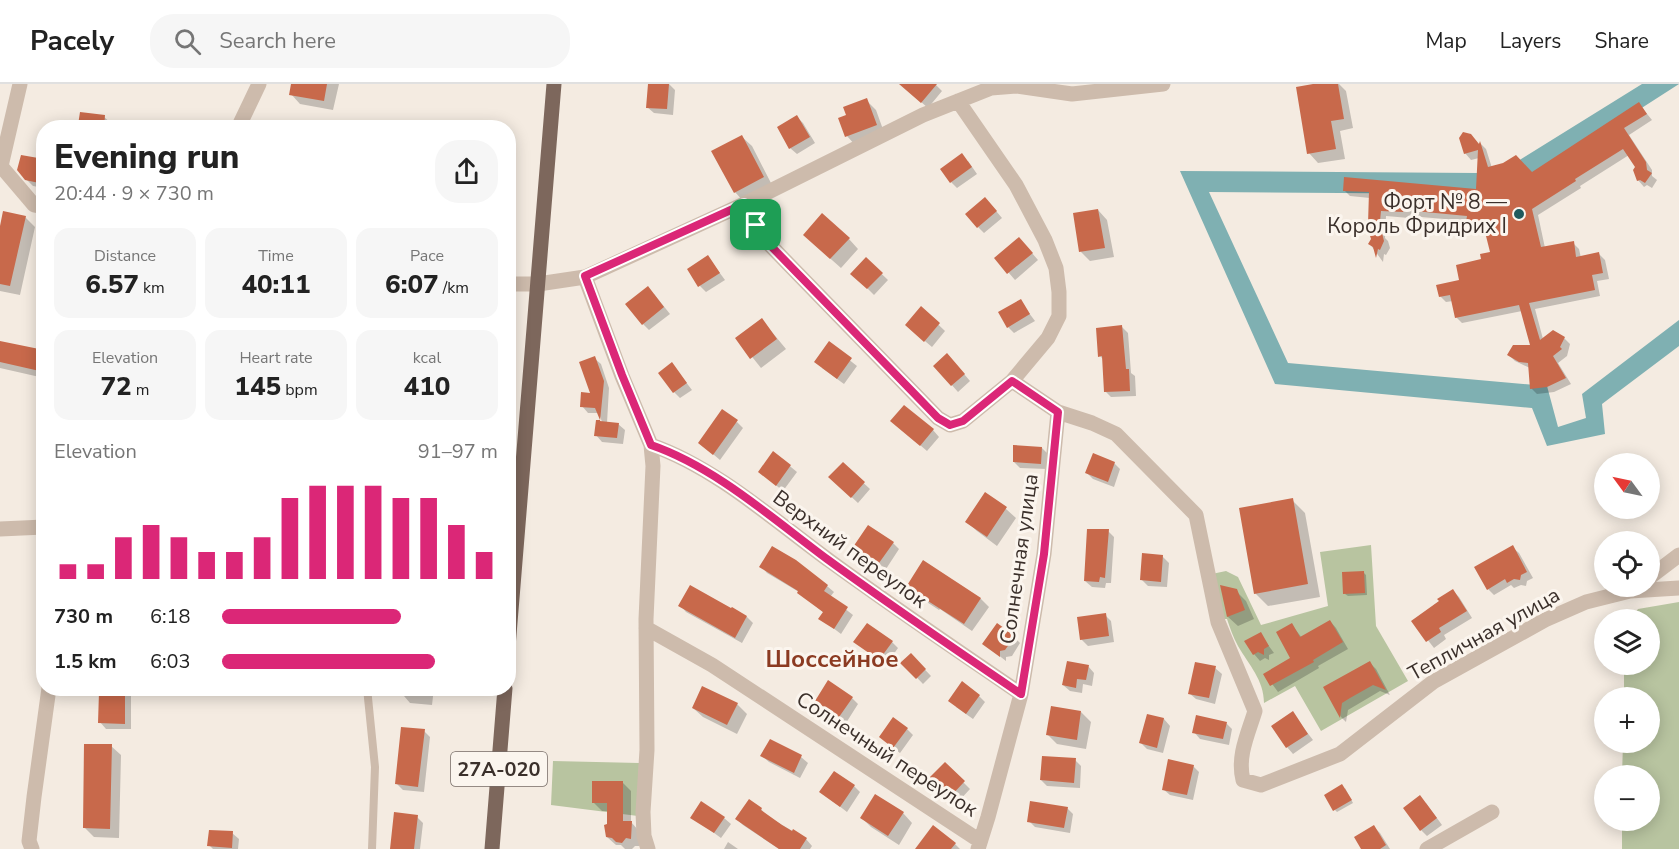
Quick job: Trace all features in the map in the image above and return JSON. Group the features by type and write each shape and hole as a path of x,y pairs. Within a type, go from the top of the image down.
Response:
{"main road":[{"path":"516,500 538,284 554,84"},
{"name":"27А-020","path":"492,849 504,696"}],"street":[{"path":"20,84 0,166 36,206"},
{"path":"242,120 258,84"},
{"path":"516,284 538,284 585,276 744,204 923,115 991,88 1016,86 1072,94 1163,84"},
{"path":"744,204 767,242 938,418 950,425 963,421 1012,381 1048,338 1059,316 1059,292 1056,268 1045,240 1016,185 958,101"},
{"path":"585,276 651,445 646,628 647,750 643,812 644,836 648,849"},
{"name":"Тепличная улица","path":"1012,381 1058,412 1116,434 1196,515 1218,622 1255,711 1242,753 1240,768 1243,780 1261,785 1340,754 1433,682 1545,620 1606,597"},
{"name":"Солнечная улица","path":"979,845 1021,694 1044,554 1058,412"},
{"name":"Верхний переулок","path":"651,445 672,452 704,469 870,590 1021,694"},
{"path":"0,530 36,528"},
{"path":"1660,569 1679,555"},
{"path":"1660,588 1679,588"},
{"name":"Солнечный переулок","path":"646,628 712,665 979,845"},
{"path":"32,849 29,841 30,830 48,696"},
{"path":"1427,849 1492,812"}],"lane":[{"path":"368,696 375,767 372,849"}],"green space":[{"path":"1371,545 1376,626 1408,681 1321,731 1295,686 1264,703 1259,680 1236,643 1227,619 1220,619 1207,575 1226,571 1238,577 1261,625 1328,606 1320,552"},
{"path":"1679,602 1679,849 1622,849 1622,831 1660,831 1660,765 1622,765 1623,753 1660,753 1660,687 1624,687 1624,675 1660,675 1660,609 1638,609"},
{"path":"553,761 639,763 638,816 551,805"}],"water":[{"path":"1642,84 1679,84 1528,181 1518,161"},
{"path":"1180,171 1477,173 1479,194 1209,192 1288,363 1547,386 1558,427 1586,418 1582,394 1679,320 1679,346 1602,404 1605,434 1547,446 1532,408 1275,384"}],"building":[{"path":"291,84 327,84 324,101 289,95"},
{"path":"648,84 669,84 667,109 646,108"},
{"path":"899,84 937,84 921,103"},
{"path":"1338,84 1344,119 1331,121 1336,149 1307,154 1296,87"},
{"path":"867,98 877,125 845,137 838,118 846,115 843,107"},
{"path":"1639,102 1647,114 1624,128 1646,162 1647,170 1652,173 1645,183 1637,181 1633,170 1635,167 1623,149 1532,209 1541,247 1574,241 1576,257 1599,252 1603,273 1592,275 1595,290 1529,303 1540,340 1553,330 1565,337 1560,347 1562,349 1553,356 1566,378 1547,387 1530,389 1528,363 1519,362 1507,355 1513,345 1530,345 1519,305 1455,318 1450,295 1439,297 1436,285 1459,280 1456,265 1481,259 1480,254 1490,252 1483,224 1466,222 1467,216 1404,210 1403,212 1381,211 1379,231 1384,241 1380,250 1378,249 1376,258 1373,247 1368,244 1371,239 1366,223 1368,224 1369,192 1343,191 1344,177 1476,189 1478,150 1464,154 1459,138 1463,132 1471,134 1479,144 1480,141 1488,167 1503,163 1516,155 1532,172"},
{"path":"80,112 105,115 105,120 79,120"},
{"path":"797,115 810,137 789,149 777,127"},
{"path":"742,135 764,177 734,193 711,151"},
{"path":"962,153 972,167 950,183 940,169"},
{"path":"21,155 36,158 36,182 25,180 17,170"},
{"path":"985,197 997,211 977,228 965,214"},
{"path":"1098,209 1105,248 1079,252 1073,213"},
{"path":"3,211 26,216 10,286 0,284 0,226"},
{"path":"822,213 850,238 830,259 803,235"},
{"path":"1019,237 1033,253 1007,274 994,258"},
{"path":"708,255 720,273 698,287 687,269"},
{"path":"866,257 883,273 867,289 850,274"},
{"path":"648,286 664,307 642,325 625,304"},
{"path":"1021,299 1030,314 1007,328 998,312"},
{"path":"921,306 940,323 924,342 905,325"},
{"path":"762,318 777,339 750,359 735,338"},
{"path":"1122,325 1130,391 1104,392 1102,356 1098,357 1096,328"},
{"path":"0,341 36,348 36,370 0,362"},
{"path":"829,341 852,358 837,379 814,362"},
{"path":"947,353 965,374 951,386 933,366"},
{"path":"595,356 604,381 600,421 619,423 617,438 594,436 596,420 600,420 595,408 580,407 581,392 590,393 579,362"},
{"path":"672,362 687,383 673,393 658,373"},
{"path":"904,405 934,429 920,446 890,421"},
{"path":"722,409 738,420 713,455 698,443"},
{"path":"1013,445 1042,447 1041,464 1013,462"},
{"path":"773,451 791,465 776,486 758,472"},
{"path":"1093,453 1115,462 1108,482 1085,473"},
{"path":"843,462 865,482 851,498 828,477"},
{"path":"985,492 1007,507 987,537 965,522"},
{"path":"1293,498 1308,584 1254,594 1239,508"},
{"path":"868,525 894,542 879,563 853,547"},
{"path":"1087,529 1109,529 1105,578 1100,577 1099,582 1084,581"},
{"path":"1513,545 1527,572 1521,575 1520,580 1514,579 1507,583 1505,579 1487,590 1474,567"},
{"path":"772,546 796,560 828,585 824,591 848,607 834,629 818,619 823,612 797,593 798,591 759,567"},
{"path":"1142,553 1163,555 1161,582 1140,580"},
{"path":"923,560 981,598 964,624 906,587"},
{"path":"1364,571 1365,593 1343,594 1342,572"},
{"path":"690,585 747,616 735,638 678,606"},
{"path":"1220,585 1237,589 1245,610 1227,617"},
{"path":"1453,589 1467,611 1439,628 1441,632 1426,642 1411,621"},
{"path":"1106,613 1109,636 1080,640 1077,617"},
{"path":"1330,620 1343,642 1313,660 1314,662 1270,686 1263,674 1290,658 1276,632 1292,623 1300,637"},
{"path":"867,623 893,641 879,660 853,642"},
{"path":"997,623 1015,636 1005,650 1000,651 1000,657 982,644"},
{"path":"1261,632 1269,646 1264,649 1264,655 1258,652 1253,655 1244,641"},
{"path":"911,653 926,669 916,679 900,663"},
{"path":"1067,661 1089,665 1086,680 1077,679 1076,688 1062,685"},
{"path":"1370,661 1386,690 1373,685 1350,698 1342,703 1340,718 1323,687"},
{"path":"1195,662 1216,666 1209,698 1188,694"},
{"path":"828,680 853,697 839,717 815,701"},
{"path":"962,681 980,695 966,714 948,701"},
{"path":"702,686 738,703 727,725 692,708"},
{"path":"99,696 125,696 125,724 98,723"},
{"path":"1051,706 1081,711 1077,740 1046,735"},
{"path":"1293,711 1308,734 1286,748 1271,726"},
{"path":"1147,714 1164,718 1157,748 1139,743"},
{"path":"1196,715 1227,722 1223,739 1192,733"},
{"path":"893,717 908,728 893,748 879,737"},
{"path":"401,727 425,729 418,787 395,784"},
{"path":"770,739 802,755 794,773 760,756"},
{"path":"84,744 112,744 110,829 83,828"},
{"path":"1042,756 1076,758 1074,783 1040,780"},
{"path":"1168,759 1194,765 1187,795 1162,790"},
{"path":"945,762 965,781 949,798 929,778"},
{"path":"834,771 855,785 840,807 819,792"},
{"path":"592,781 623,781 623,821 632,821 631,839 626,838 622,843 606,837 604,825 607,824 607,803 592,803"},
{"path":"1342,784 1352,800 1333,811 1324,795"},
{"path":"875,794 904,812 888,836 860,818"},
{"path":"1420,795 1437,818 1420,831 1403,808"},
{"path":"749,799 782,825 807,838 800,849 779,849 735,819"},
{"path":"701,801 725,817 714,833 690,818"},
{"path":"1030,801 1068,807 1064,828 1027,822"},
{"path":"394,812 418,815 414,849 390,849"},
{"path":"933,825 956,843 951,849 915,849"},
{"path":"1374,825 1386,845 1380,849 1361,849 1354,837"},
{"path":"209,830 233,831 232,848 207,846"}],"place":[{"name":"Форт № 8 — Король Фридрих I","path":"1519,214"}],"district":[{"name":"Шоссейное","path":"832,659"}],"route":[{"path":"744,204 756,225 767,242 938,418 950,425 963,421 1012,381 1058,412 1044,554 1021,694 870,590 704,469 672,452 651,445 585,276 744,204"}]}
